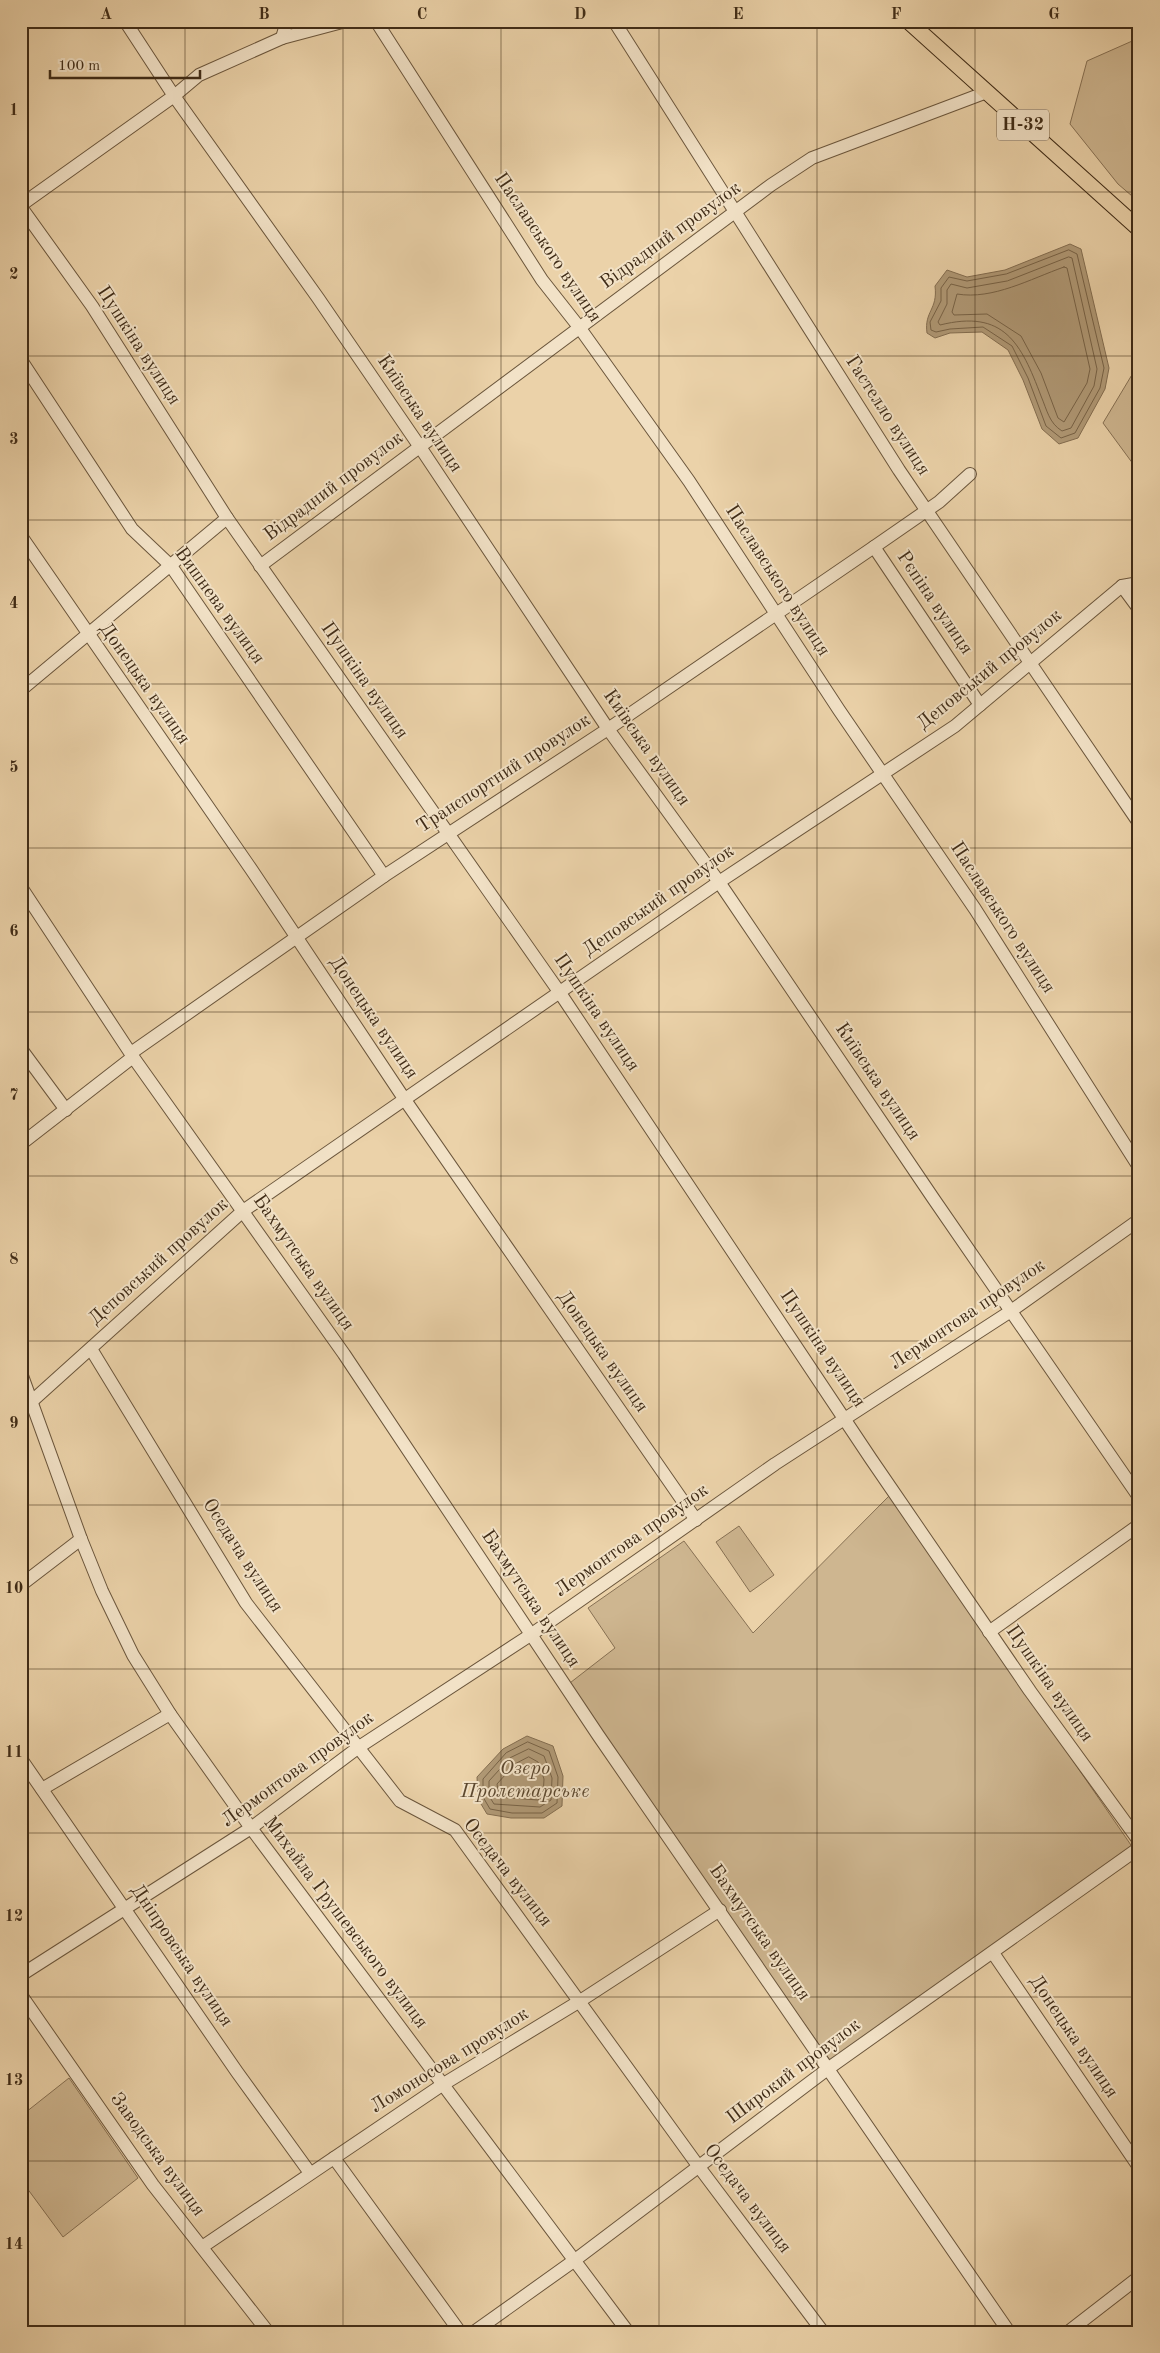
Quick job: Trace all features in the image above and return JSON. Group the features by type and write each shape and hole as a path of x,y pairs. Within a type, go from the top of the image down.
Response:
{"main road":[{"name":"Н-32","path":"908,21 1139,229"}],"street":[{"name":"Київська вулиця","path":"125,21 174,96 318,298 420,447 608,729 719,882 1139,1496"},
{"path":"282,38 287,21"},
{"path":"21,206 174,96 200,75 282,38 346,21"},
{"name":"Паславського вулиця","path":"376,21 542,280 579,327 689,482 882,773 975,909 1139,1167"},
{"name":"Гастелло вулиця","path":"614,21 734,213 926,511 1139,823"},
{"name":"Відрадний провулок","path":"260,566 579,327 812,158 987,92"},
{"name":"Пушкіна вулиця","path":"21,206 92,306 227,518 449,832 560,993 989,1632 1139,1841"},
{"name":"Вишнева вулиця","path":"21,360 132,529 171,566 384,876"},
{"name":"Транспортний провулок","path":"21,1144 66,1110 132,1055 384,876 608,729 874,547 926,511 970,474"},
{"path":"21,690 227,518"},
{"name":"Донецька вулиця","path":"21,536 86,634 297,938 405,1100 696,1520"},
{"name":"Рєпіна вулиця","path":"874,547 980,705"},
{"path":"1139,583 1122,586 1139,609"},
{"name":"Деповський провулок","path":"21,1411 243,1211 719,882 955,726 1122,586"},
{"name":"Бахмутська вулиця","path":"21,886 132,1055 344,1354 598,1735 1009,2332"},
{"path":"21,1049 66,1110"},
{"name":"Лермонтова провулок","path":"21,1975 251,1828 359,1747 532,1634 775,1464 1012,1311 1139,1220"},
{"name":"Оседача вулиця","path":"91,1349 246,1603 400,1801 455,1830 698,2167 823,2332"},
{"name":"Михайла Грушевського вулиця","path":"21,1373 81,1539 133,1655 170,1714 251,1828 628,2332"},
{"path":"989,1632 1139,1525"},
{"path":"21,1585 81,1539"},
{"path":"42,1789 170,1714"},
{"name":"Дніпровська вулиця","path":"21,1759 127,1909 236,2072 310,2173"},
{"name":"Широкий провулок","path":"474,2332 575,2260 829,2068 1139,1848"},
{"name":"Ломоносова провулок","path":"202,2247 442,2085 580,2001 720,1910"},
{"name":"Донецька вулиця","path":"993,1953 1139,2167"},
{"name":"Заводська вулиця","path":"21,1995 153,2185 268,2332"},
{"path":"334,2158 460,2332"},
{"path":"1068,2332 1139,2277"}],"shaded area":[{"path":"1139,38 1139,202 1118,184 1070,124 1087,61"},
{"path":"1139,363 1139,472 1103,423"},
{"path":"890,1495 1133,1848 830,2060 566,1686 615,1648 588,1608 684,1541 753,1633"},
{"path":"739,1526 774,1575 750,1592 716,1542"},
{"path":"69,2078 138,2178 63,2237 21,2180 21,2116"}],"water":[{"path":"1070,244 1081,249 1109,368 1105,389 1078,438 1059,444 1042,429 1023,380 1008,350 982,332 950,333 935,338 927,333 927,320 935,300 935,286 947,270 967,277 1005,270"},
{"name":"Озеро Пролетарське","path":"527,1736 553,1746 563,1776 562,1806 544,1818 511,1818 487,1814 478,1799 477,1777 503,1749"}]}
